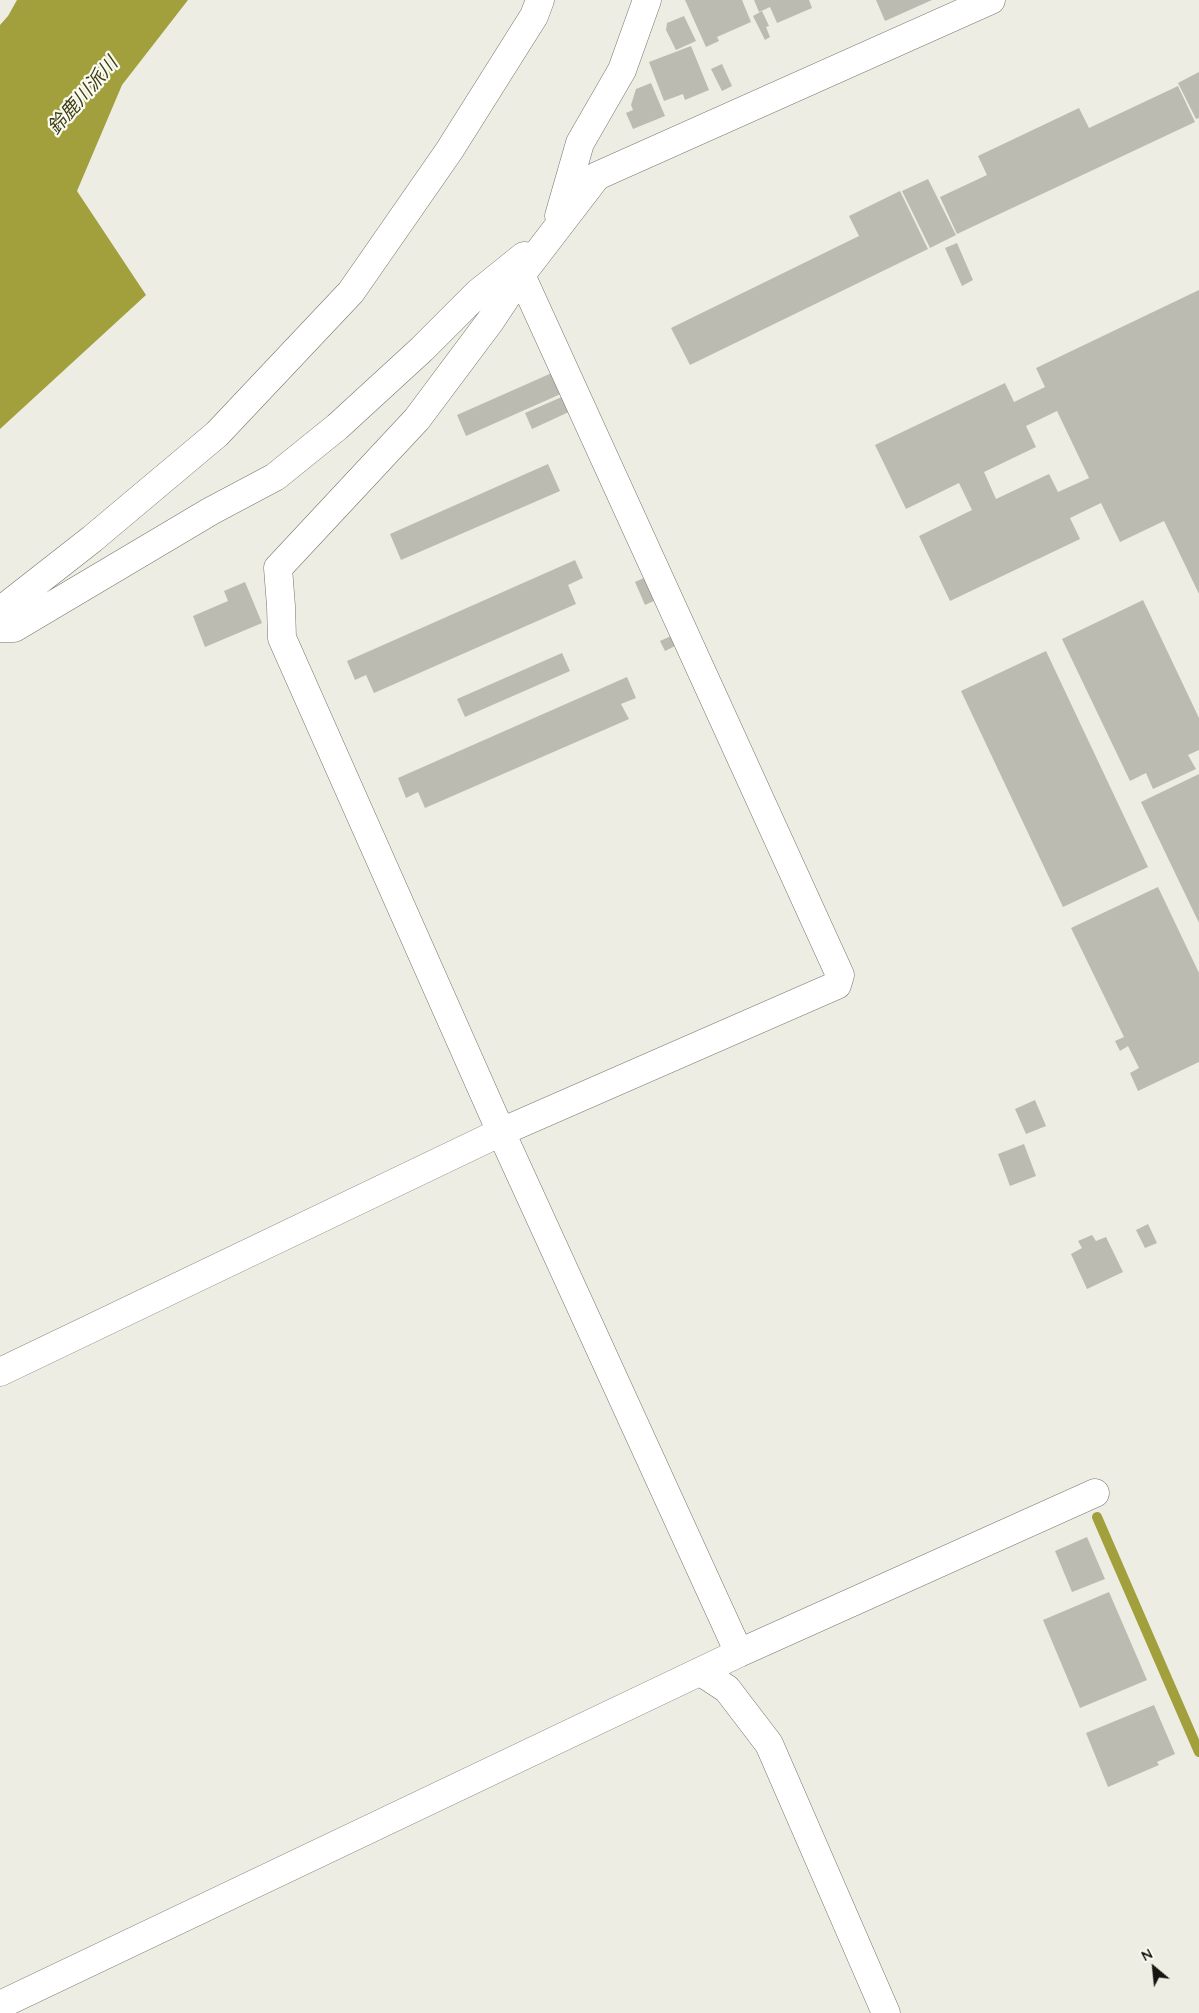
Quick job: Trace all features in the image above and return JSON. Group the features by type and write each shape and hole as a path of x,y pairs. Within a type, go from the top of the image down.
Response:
{"street":[{"path":"0,611 92,539 217,434 351,292 449,152 534,16 540,0"},
{"path":"0,628 14,628 211,511 275,477 337,427 422,349 478,292 554,232 580,142 622,70 648,0"},
{"path":"739,1653 501,1132 282,638 278,568 417,419 521,275 597,176 992,0"},
{"path":"0,1372 501,1132 837,984 840,975 521,275"},
{"path":"0,2005 739,1653 1095,1493"},
{"path":"701,1672 727,1689 769,1744 886,2013"}],"water":[{"name":"鈴鹿川派川","path":"17,0 188,0 122,85 77,191 146,295 0,429 0,25 8,16"}],"building":[{"path":"685,0 742,0 751,22 717,37 719,41 706,47"},
{"path":"754,0 809,0 812,8 777,23 770,7 759,12"},
{"path":"876,0 932,0 885,21"},
{"path":"762,11 769,26 766,27 770,37 765,40 753,16"},
{"path":"684,16 696,41 676,50 666,30 667,23"},
{"path":"691,46 709,90 685,100 683,94 664,101 649,62"},
{"path":"722,64 732,86 722,91 711,69"},
{"path":"1199,72 1199,118 1196,119 1178,83"},
{"path":"651,83 665,116 633,129 626,113 633,110 631,105 636,89"},
{"path":"1178,86 1195,122 957,234 940,197 987,175 978,156 1079,108 1089,128"},
{"path":"928,179 956,235 930,248 902,191"},
{"path":"900,191 928,249 690,365 671,328 859,236 849,216"},
{"path":"957,243 973,280 962,286 945,248"},
{"path":"1199,290 1199,594 1164,521 1120,542 1101,503 1070,518 1080,539 950,601 919,536 972,510 959,483 906,509 875,445 1005,383 1014,402 1045,387 1036,368","holes":["1057,411 1089,478 1058,492 1049,474 996,499 984,472 1036,447 1026,426"]},
{"path":"554,372 563,393 466,436 457,415"},
{"path":"564,396 571,411 532,429 525,413"},
{"path":"548,464 560,491 401,560 390,534"},
{"path":"575,560 583,578 568,585 576,604 374,693 366,675 355,680 347,661"},
{"path":"646,577 656,600 645,605 635,582"},
{"path":"245,582 262,623 205,647 193,616 228,601 224,591"},
{"path":"1143,600 1199,718 1199,750 1188,755 1196,769 1153,789 1146,773 1130,781 1062,639"},
{"path":"671,636 675,646 665,651 660,641"},
{"path":"1046,651 1148,867 1063,907 961,691"},
{"path":"562,653 570,671 465,717 457,699"},
{"path":"627,677 636,698 621,704 629,719 425,808 418,792 406,798 398,778"},
{"path":"1199,774 1199,923 1141,802"},
{"path":"1158,887 1199,973 1199,1062 1138,1091 1130,1073 1139,1068 1128,1046 1120,1051 1115,1041 1124,1037 1071,928"},
{"path":"1035,1100 1046,1126 1026,1134 1015,1109"},
{"path":"1024,1144 1036,1176 1010,1186 998,1154"},
{"path":"1148,1224 1157,1243 1145,1248 1136,1230"},
{"path":"1092,1235 1096,1241 1106,1237 1123,1272 1087,1289 1071,1254 1082,1248 1078,1241"},
{"path":"1087,1537 1105,1579 1072,1592 1055,1551"},
{"path":"1109,1592 1147,1680 1080,1708 1043,1620"},
{"path":"1154,1705 1175,1754 1157,1762 1159,1765 1108,1787 1086,1733"}],"waterway":[{"path":"1097,1517 1199,1752"}]}
